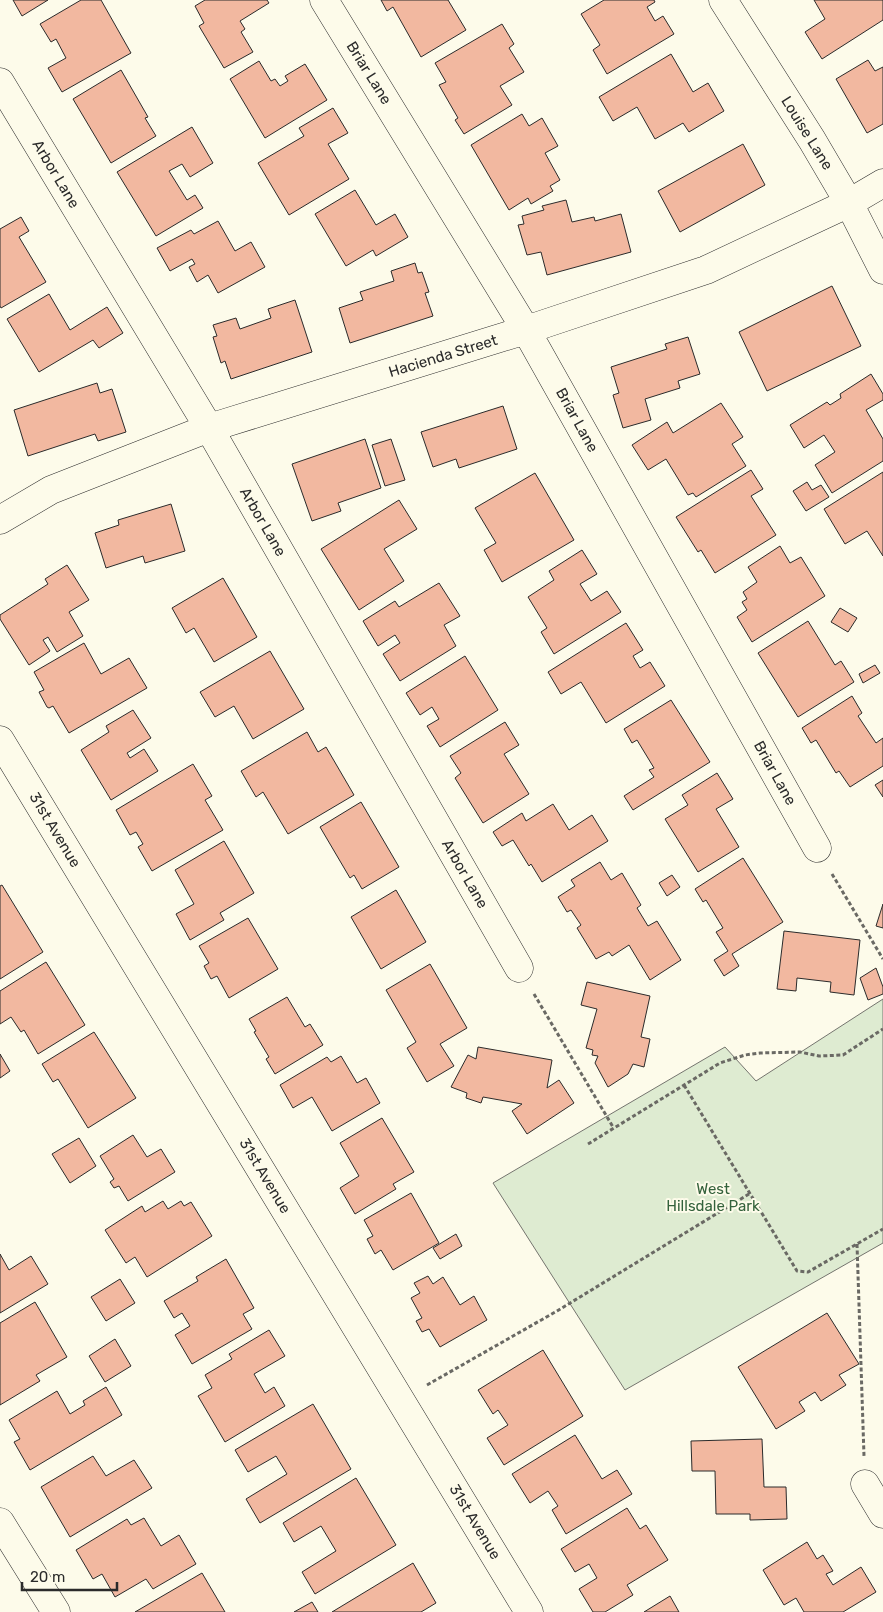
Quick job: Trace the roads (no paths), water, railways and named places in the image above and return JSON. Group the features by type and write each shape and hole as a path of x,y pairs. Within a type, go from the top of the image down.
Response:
{"street":[{"name":"Briar Lane","path":"324,0 526,330 817,848"},
{"name":"Louise Lane","path":"723,0 812,140 849,203 883,270"},
{"name":"Arbor Lane","path":"0,82 209,428 519,968"},
{"name":"Hacienda Street","path":"0,520 51,490 209,428 526,330 706,270 849,203 883,183"},
{"name":"31st Avenue","path":"0,740 529,1612"},
{"path":"865,1484 883,1514"},
{"path":"0,1522 56,1612"}],"park label":[{"name":"West Hillsdale Park","path":"713,1198"}]}
